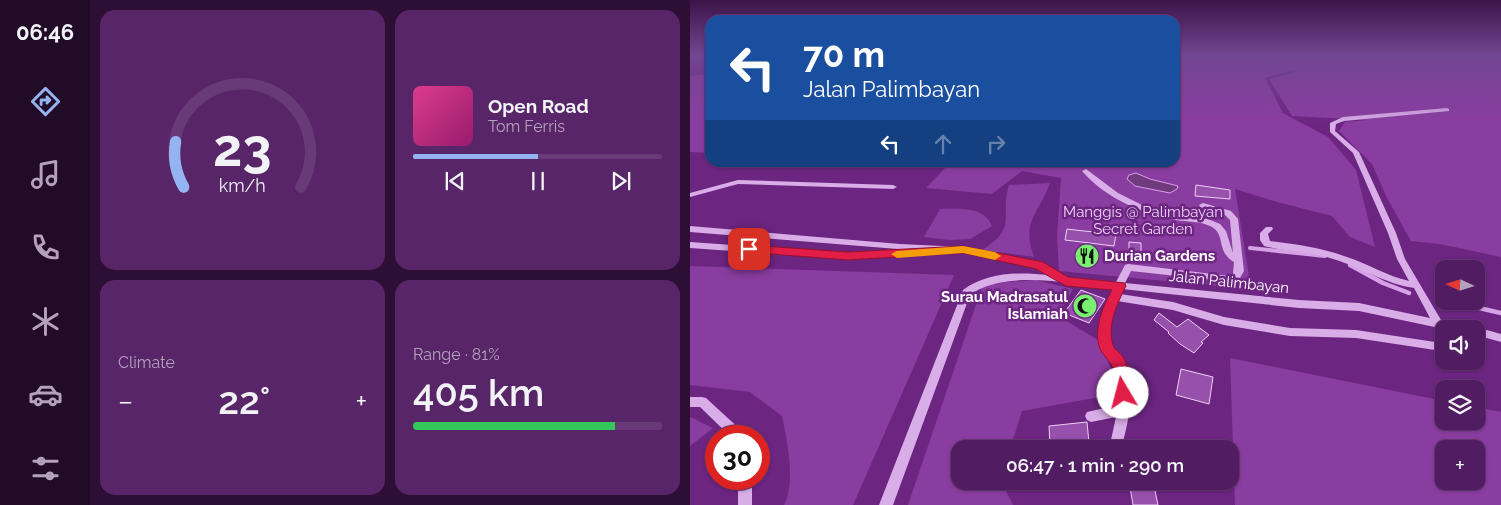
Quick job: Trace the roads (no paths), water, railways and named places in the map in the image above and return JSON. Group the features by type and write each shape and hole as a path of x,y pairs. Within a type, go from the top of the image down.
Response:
{"street":[{"path":"1436,320 1401,259 1392,233 1356,152 1332,131 1333,123 1344,119 1447,110"},
{"path":"1086,171 1101,186 1126,201 1165,214 1210,222 1219,227 1224,234 1228,254 1237,260"},
{"path":"1117,440 1124,410 1122,377 1117,360 1106,347 1105,330 1114,297 1128,267 1231,278 1237,276 1239,271 1234,219 1228,212 1203,205"},
{"name":"Jalan Palimbayan","path":"690,229 900,248 963,250 1039,265 1066,281 1299,304 1359,307 1435,322"},
{"path":"1269,229 1264,233 1264,240 1268,244 1321,252 1398,282 1417,285"},
{"name":"Jalan Palimbayan","path":"690,245 848,256 963,250"},
{"path":"886,505 966,293 977,284 992,280 1027,276 1066,281"},
{"path":"1114,297 1173,306 1224,321 1290,332 1356,334 1435,346"},
{"path":"1485,334 1501,338"},
{"path":"690,402 702,402 727,425"},
{"path":"745,490 745,505"}],"lane":[{"path":"690,194 738,182 893,187"},
{"path":"1091,416 1124,410"}],"waterway":[{"path":"1250,248 1325,256"},
{"path":"1350,265 1383,283 1409,293"},
{"path":"1485,309 1501,313"}],"place":[{"name":"Durian Gardens","path":"1087,256"},
{"name":"Surau Madrasatul Islamiah","path":"1085,306"}],"park label":[{"name":"Manggis @ Palimbayan Secret Garden","path":"1143,220"}]}
